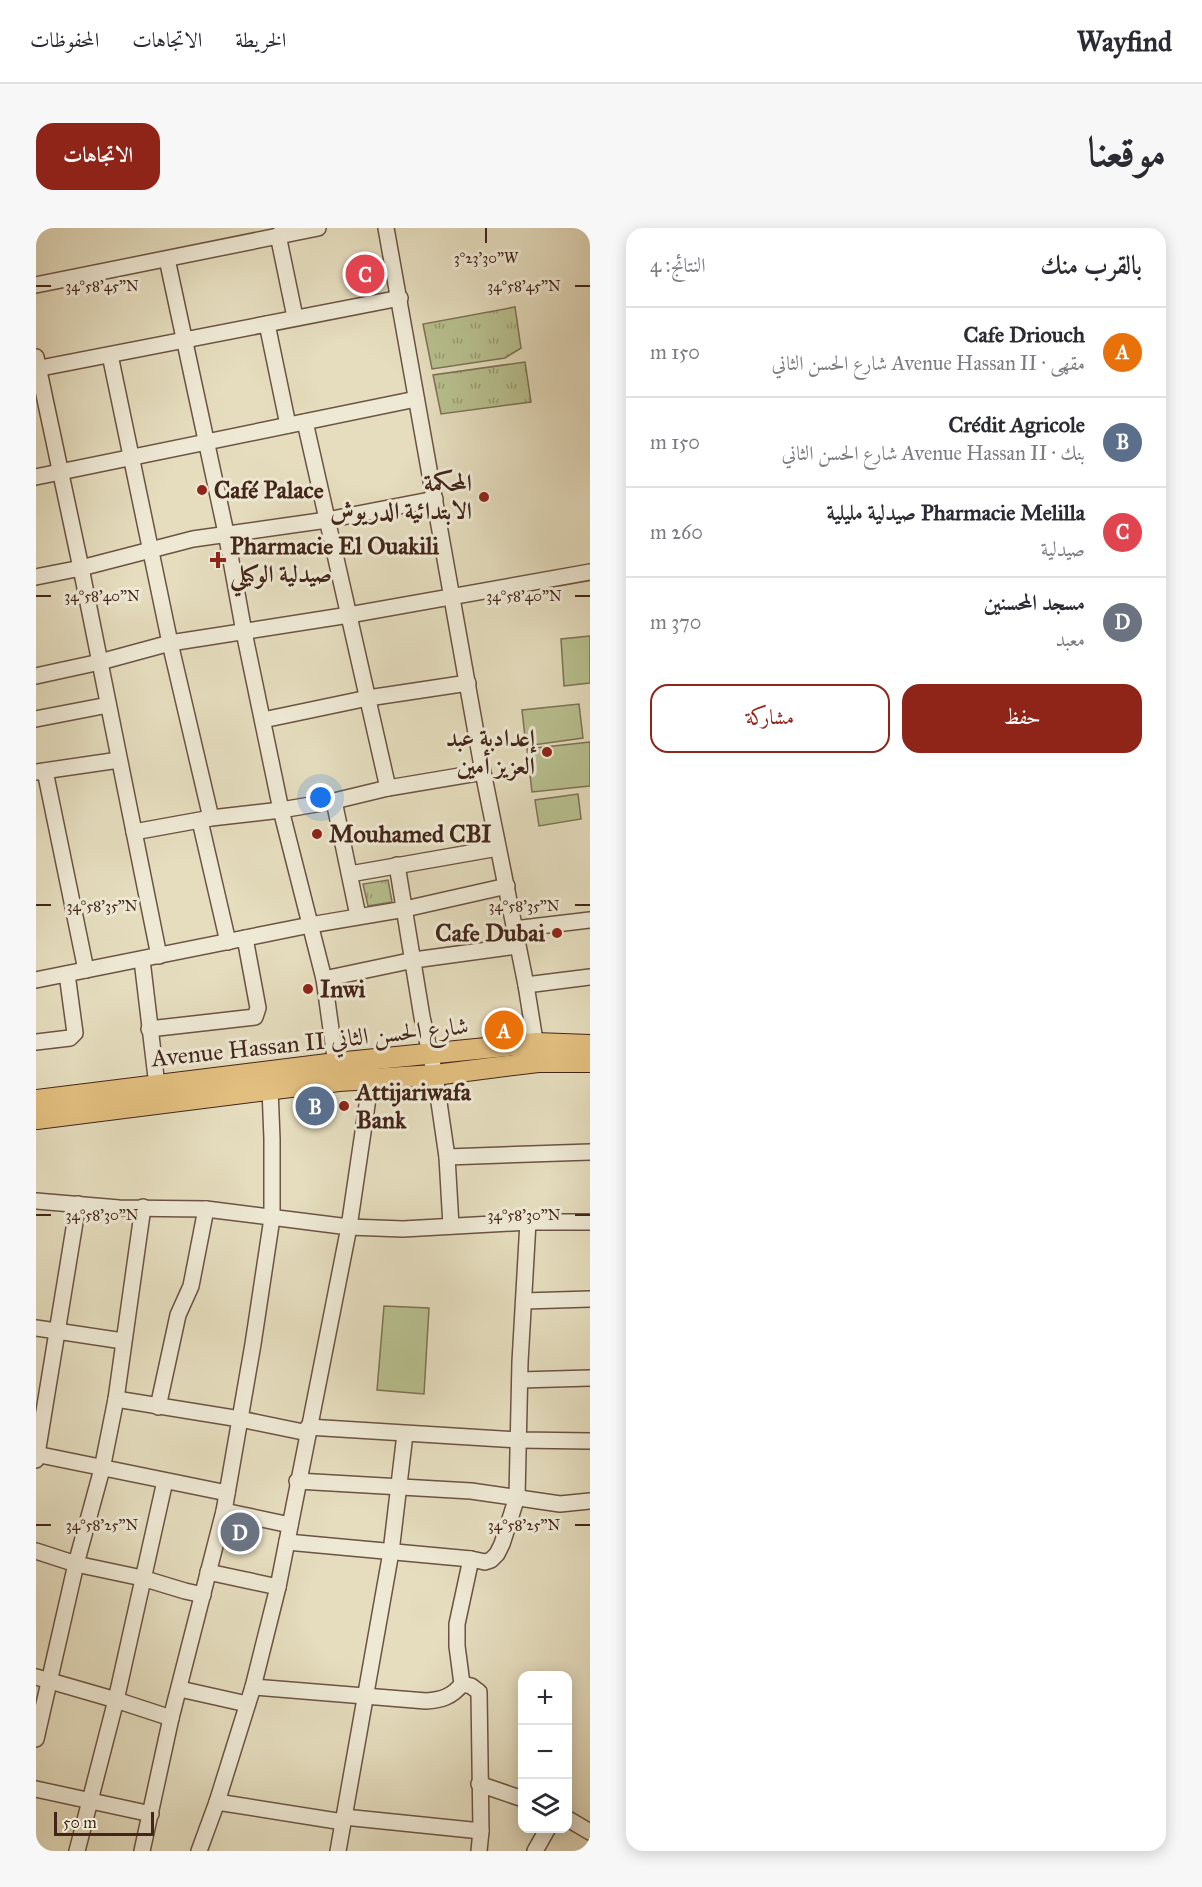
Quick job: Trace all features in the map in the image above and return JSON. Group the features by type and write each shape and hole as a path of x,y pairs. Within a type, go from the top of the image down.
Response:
{"main road":[{"name":"Avenue Hassan II شارع الحسن الثاني","path":"36,1119 158,1093 337,1072 371,1078 435,1075 537,1052 590,1045"},
{"name":"Avenue Hassan II شارع الحسن الثاني","path":"36,1102 158,1093 270,1089 337,1072 431,1054 537,1052 590,1062"},
{"path":"36,1102 38,1109 36,1119"}],"street":[{"path":"36,285 318,228"},
{"path":"386,228 483,772 507,886 537,1052"},
{"path":"279,235 295,317"},
{"path":"167,259 226,533 281,810 324,979 337,1072"},
{"path":"159,956 81,568 37,365 110,354 400,298"},
{"path":"267,324 288,425"},
{"path":"110,354 206,819 228,942"},
{"path":"36,477 416,399"},
{"path":"304,422 388,788"},
{"path":"36,577 226,533 327,520 435,499"},
{"path":"36,676 170,643 349,615 590,572"},
{"path":"263,720 368,698 468,684"},
{"path":"36,719 108,705"},
{"path":"86,970 41,772 119,760"},
{"path":"134,832 206,819 334,801 388,788 483,772"},
{"path":"334,801 358,916"},
{"path":"350,874 498,848"},
{"path":"397,865 422,1017 435,1075 447,1156 451,1226"},
{"path":"36,980 309,925 405,909 507,886"},
{"path":"514,929 590,920"},
{"path":"149,1029 255,1017 258,1008 245,938"},
{"path":"324,979 414,960 517,946"},
{"path":"142,960 158,1093"},
{"path":"36,1042 70,1038 75,1033 67,974"},
{"path":"526,985 590,977"},
{"path":"199,1851 248,1704 278,1587 297,1481 349,1227 371,1078"},
{"path":"141,1851 171,1718 224,1511 240,1419 272,1218 270,1089"},
{"path":"447,1156 590,1152"},
{"path":"36,1201 206,1209 349,1227 403,1229 528,1222 590,1222"},
{"path":"78,1204 36,1456 227,1493"},
{"path":"36,1739 43,1679 102,1468 116,1399 143,1207"},
{"path":"158,1407 178,1315 191,1286 206,1209"},
{"path":"287,1542 485,1562 498,1554 517,1497 528,1222"},
{"path":"524,1301 590,1299"},
{"path":"36,1328 123,1341"},
{"path":"520,1380 590,1378"},
{"path":"116,1399 308,1430 590,1441"},
{"path":"338,1851 391,1552 405,1434"},
{"path":"77,1851 116,1700 165,1481"},
{"path":"297,1481 471,1491 560,1504 590,1501"},
{"path":"224,1511 290,1525"},
{"path":"36,1551 76,1564 142,1578 185,1592 203,1595"},
{"path":"253,1687 426,1701 438,1700 454,1694 462,1684 457,1624 471,1559"},
{"path":"208,1572 278,1587"},
{"path":"43,1679 171,1718"},
{"path":"462,1684 471,1686 480,1692 481,1831 479,1851"},
{"path":"180,1689 248,1704"},
{"path":"480,1784 518,1798"},
{"path":"36,1789 151,1814"},
{"path":"217,1802 344,1820 481,1831"},
{"path":"572,1823 590,1832"},
{"path":"535,1851 545,1833"}],"green space":[{"path":"515,307 521,348 505,358 432,369 423,324"},
{"path":"525,362 531,402 441,414 433,375"},
{"path":"590,636 590,683 564,686 561,639"},
{"path":"579,704 583,738 526,746 522,710"},
{"path":"590,742 590,786 532,792 527,749"},
{"path":"578,794 581,819 539,826 535,800"},
{"path":"388,880 392,902 368,906 363,884"},
{"path":"384,1306 429,1308 424,1394 377,1390"}],"place":[{"name":"Pharmacie Melilla صيدلية مليلية","path":"365,274"},
{"name":"Café Palace","path":"202,490"},
{"name":"المحكمة الابتدائية الدريوش","path":"484,497"},
{"name":"Pharmacie El Ouakili صيدلية الوكيلي","path":"218,560"},
{"name":"إعدادية عبد العزيز أمين","path":"547,752"},
{"name":"Mouhamed CBI","path":"317,834"},
{"name":"Cafe Dubai","path":"557,933"},
{"name":"Inwi","path":"308,989"},
{"name":"Cafe Driouch","path":"504,1030"},
{"name":"Crédit Agricole","path":"315,1106"},
{"name":"Attijariwafa Bank","path":"344,1106"},
{"name":"مسجد المحسنين","path":"240,1532"}]}
